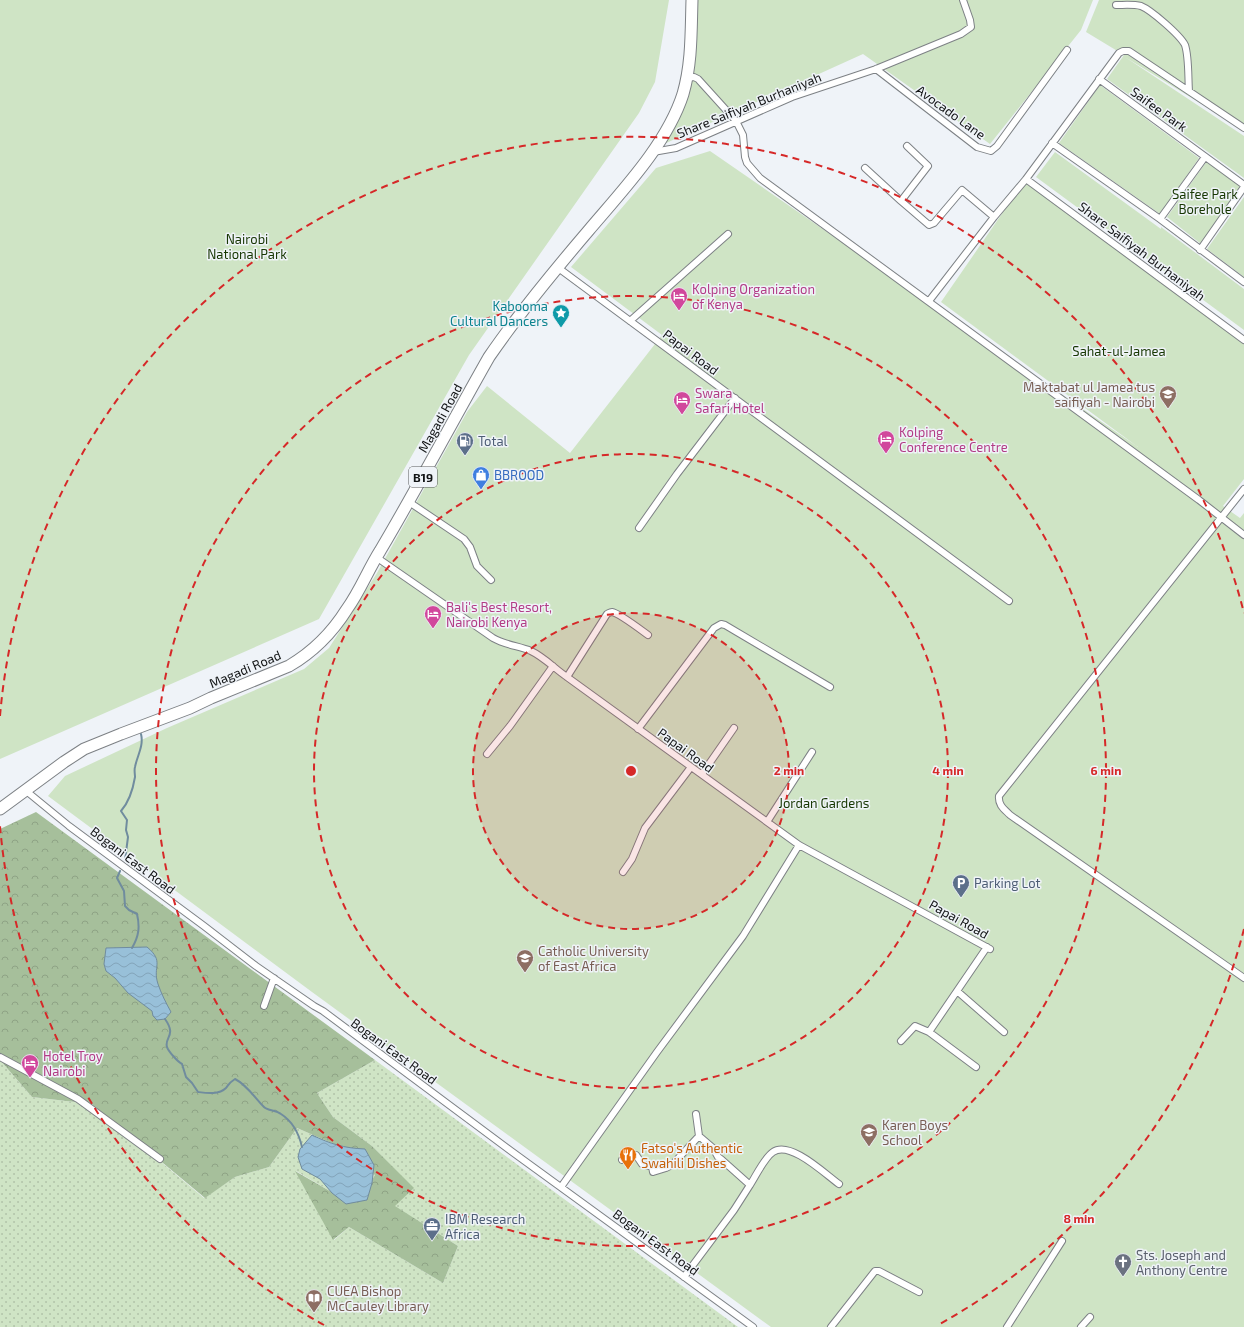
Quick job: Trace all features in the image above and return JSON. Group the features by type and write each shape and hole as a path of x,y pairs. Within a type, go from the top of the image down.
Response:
{"highway":[{"name":"Magadi Road","path":"0,810 71,756 84,749 272,674 300,659 319,644 348,609 489,357 557,267 653,152 678,108 687,78 690,53 692,0"}],"street":[{"name":"Share Saifiyah Burhaniyah","path":"653,152 676,148 792,97 876,69 961,34 971,27 963,0"},
{"path":"1116,5 1126,4 1142,7 1157,16 1181,38 1186,50 1189,91"},
{"name":"Avocado Lane","path":"876,69 977,147 991,151 997,146 1067,50"},
{"path":"929,301 994,217 1026,179 1119,53 1129,51 1244,128"},
{"path":"687,78 694,77 698,79 736,121 744,135 745,157 747,163 760,178 1222,517 1244,535"},
{"name":"Saifee Park","path":"1099,79 1244,186 1200,250"},
{"path":"1052,143 1160,219 1244,282"},
{"path":"901,200 928,166 907,146"},
{"path":"1160,219 1205,157"},
{"path":"866,168 928,224 931,225 934,223 962,190 994,217"},
{"name":"Share Saifiyah Burhaniyah","path":"1026,179 1244,340"},
{"path":"630,321 728,234"},
{"name":"Papai Road","path":"557,267 1009,601"},
{"path":"639,528 677,474 735,398"},
{"path":"1244,489 999,796 999,802 1010,815 1244,978"},
{"path":"409,502 464,539 470,546 477,566 491,580"},
{"name":"Papai Road","path":"376,558 493,638 522,647 553,666 799,845 989,948 957,991"},
{"path":"567,677 607,614 610,612 620,616 648,635"},
{"path":"638,729 714,628 722,624 725,624 830,687"},
{"path":"487,754 510,726 553,666"},
{"path":"702,774 734,728"},
{"path":"767,822 812,752"},
{"path":"623,872 632,859 645,828 691,767"},
{"name":"Bogani East Road","path":"25,790 69,826 274,978 323,1011 502,1145 753,1327"},
{"path":"561,1187 657,1052 743,936 799,845"},
{"path":"264,1006 274,978"},
{"path":"929,1032 957,991 1004,1032"},
{"path":"901,1041 915,1026 929,1032 976,1067"},
{"path":"0,1057 78,1099 160,1159"},
{"path":"696,1114 699,1136 713,1148 718,1157 750,1185"},
{"path":"622,1160 636,1155 642,1164 652,1167 654,1172 672,1165 699,1136"},
{"path":"684,1277 734,1210 768,1156 774,1151 791,1151 803,1156 839,1184"},
{"path":"1009,1326 1062,1241"},
{"path":"831,1327 875,1271 879,1271 919,1292"},
{"path":"1081,1327 1090,1317"}],"green space":[{"name":"Nairobi National Park","path":"0,0 669,0 655,82 639,113 469,355 319,619 0,759"},
{"path":"695,0 1093,0 1081,30 990,144 863,54 664,144 688,95"},
{"path":"1099,0 1244,0 1244,130 1125,57 1244,136 1244,178 1107,79 1124,55 1086,32"},
{"path":"1100,85 1199,158 1160,214 1059,143"},
{"path":"710,151 1138,447 941,302 1026,179 1244,343 1244,479 1223,506 1240,518 1244,513 1244,1327 771,1327 312,992 48,796 65,776 167,728 304,669 329,648 377,573 467,412 487,386 570,453 662,335 571,267 656,168"},
{"path":"1055,152 1161,229 1161,227 1244,289 1244,330 1036,177"},
{"name":"Saifee Park Borehole","path":"1207,161 1243,186 1201,244 1167,217"},
{"path":"1244,197 1244,277 1207,249"},
{"path":"36,812 375,1060 317,1093 333,1117 372,1146 414,1188 395,1206 458,1246 443,1283 349,1227 333,1240 295,1171 335,1194 359,1201 375,1175 343,1148 297,1128 269,1167 235,1177 205,1198 92,1104 32,1097 0,1060 0,829"},
{"path":"0,1060 32,1097 92,1104 204,1198 235,1177 269,1167 297,1128 343,1148 375,1175 359,1201 335,1194 296,1171 334,1240 349,1227 443,1283 458,1246 394,1206 413,1188 372,1146 333,1117 317,1093 375,1060 738,1327 0,1327"}],"water":[{"path":"147,947 157,961 156,973 158,984 171,1012 165,1019 157,1020 153,1016 152,1011 128,993 115,978 106,971 104,964 106,948"},
{"path":"312,1135 337,1145 365,1149 374,1165 372,1183 367,1200 346,1204 332,1193 320,1179 302,1169 298,1157 300,1149"}],"waterway":[{"path":"125,860 128,837 126,830 127,820 121,811 133,786 136,763 142,743 141,734"},
{"path":"120,871 117,878 124,891 125,906 137,914 138,919 139,927 132,948"},
{"path":"165,1019 170,1029 167,1047 173,1056 182,1064 186,1077 198,1092 220,1092 235,1079 247,1088 264,1107 279,1113 292,1124 299,1137 302,1147"}],"place":[{"name":"Kolping Organization of Kenya","path":"679,311"},
{"name":"Kabooma Cultural Dancers","path":"561,328"},
{"name":"Maktabat ul Jamea tus saifiyah - Nairobi","path":"1168,409"},
{"name":"Swara Safari Hotel","path":"682,415"},
{"name":"Kolping Conference Centre","path":"886,454"},
{"name":"Total","path":"465,456"},
{"name":"BBROOD","path":"481,490"},
{"name":"Bali's Best Resort, Nairobi Kenya","path":"433,629"},
{"name":"Parking Lot","path":"961,898"},
{"name":"Catholic University of East Africa","path":"525,973"},
{"name":"Hotel Troy Nairobi","path":"30,1078"},
{"name":"Karen Boys School","path":"869,1147"},
{"name":"Fatso's Authentic Swahili Dishes","path":"628,1170"},
{"name":"IBM Research Africa","path":"432,1241"},
{"name":"Sts. Joseph and Anthony Centre","path":"1123,1277"},
{"name":"CUEA Bishop McCauley Library","path":"314,1313"}],"park label":[{"name":"Sahat-ul-Jamea","path":"1119,351"},
{"name":"Jordan Gardens","path":"824,803"}]}
